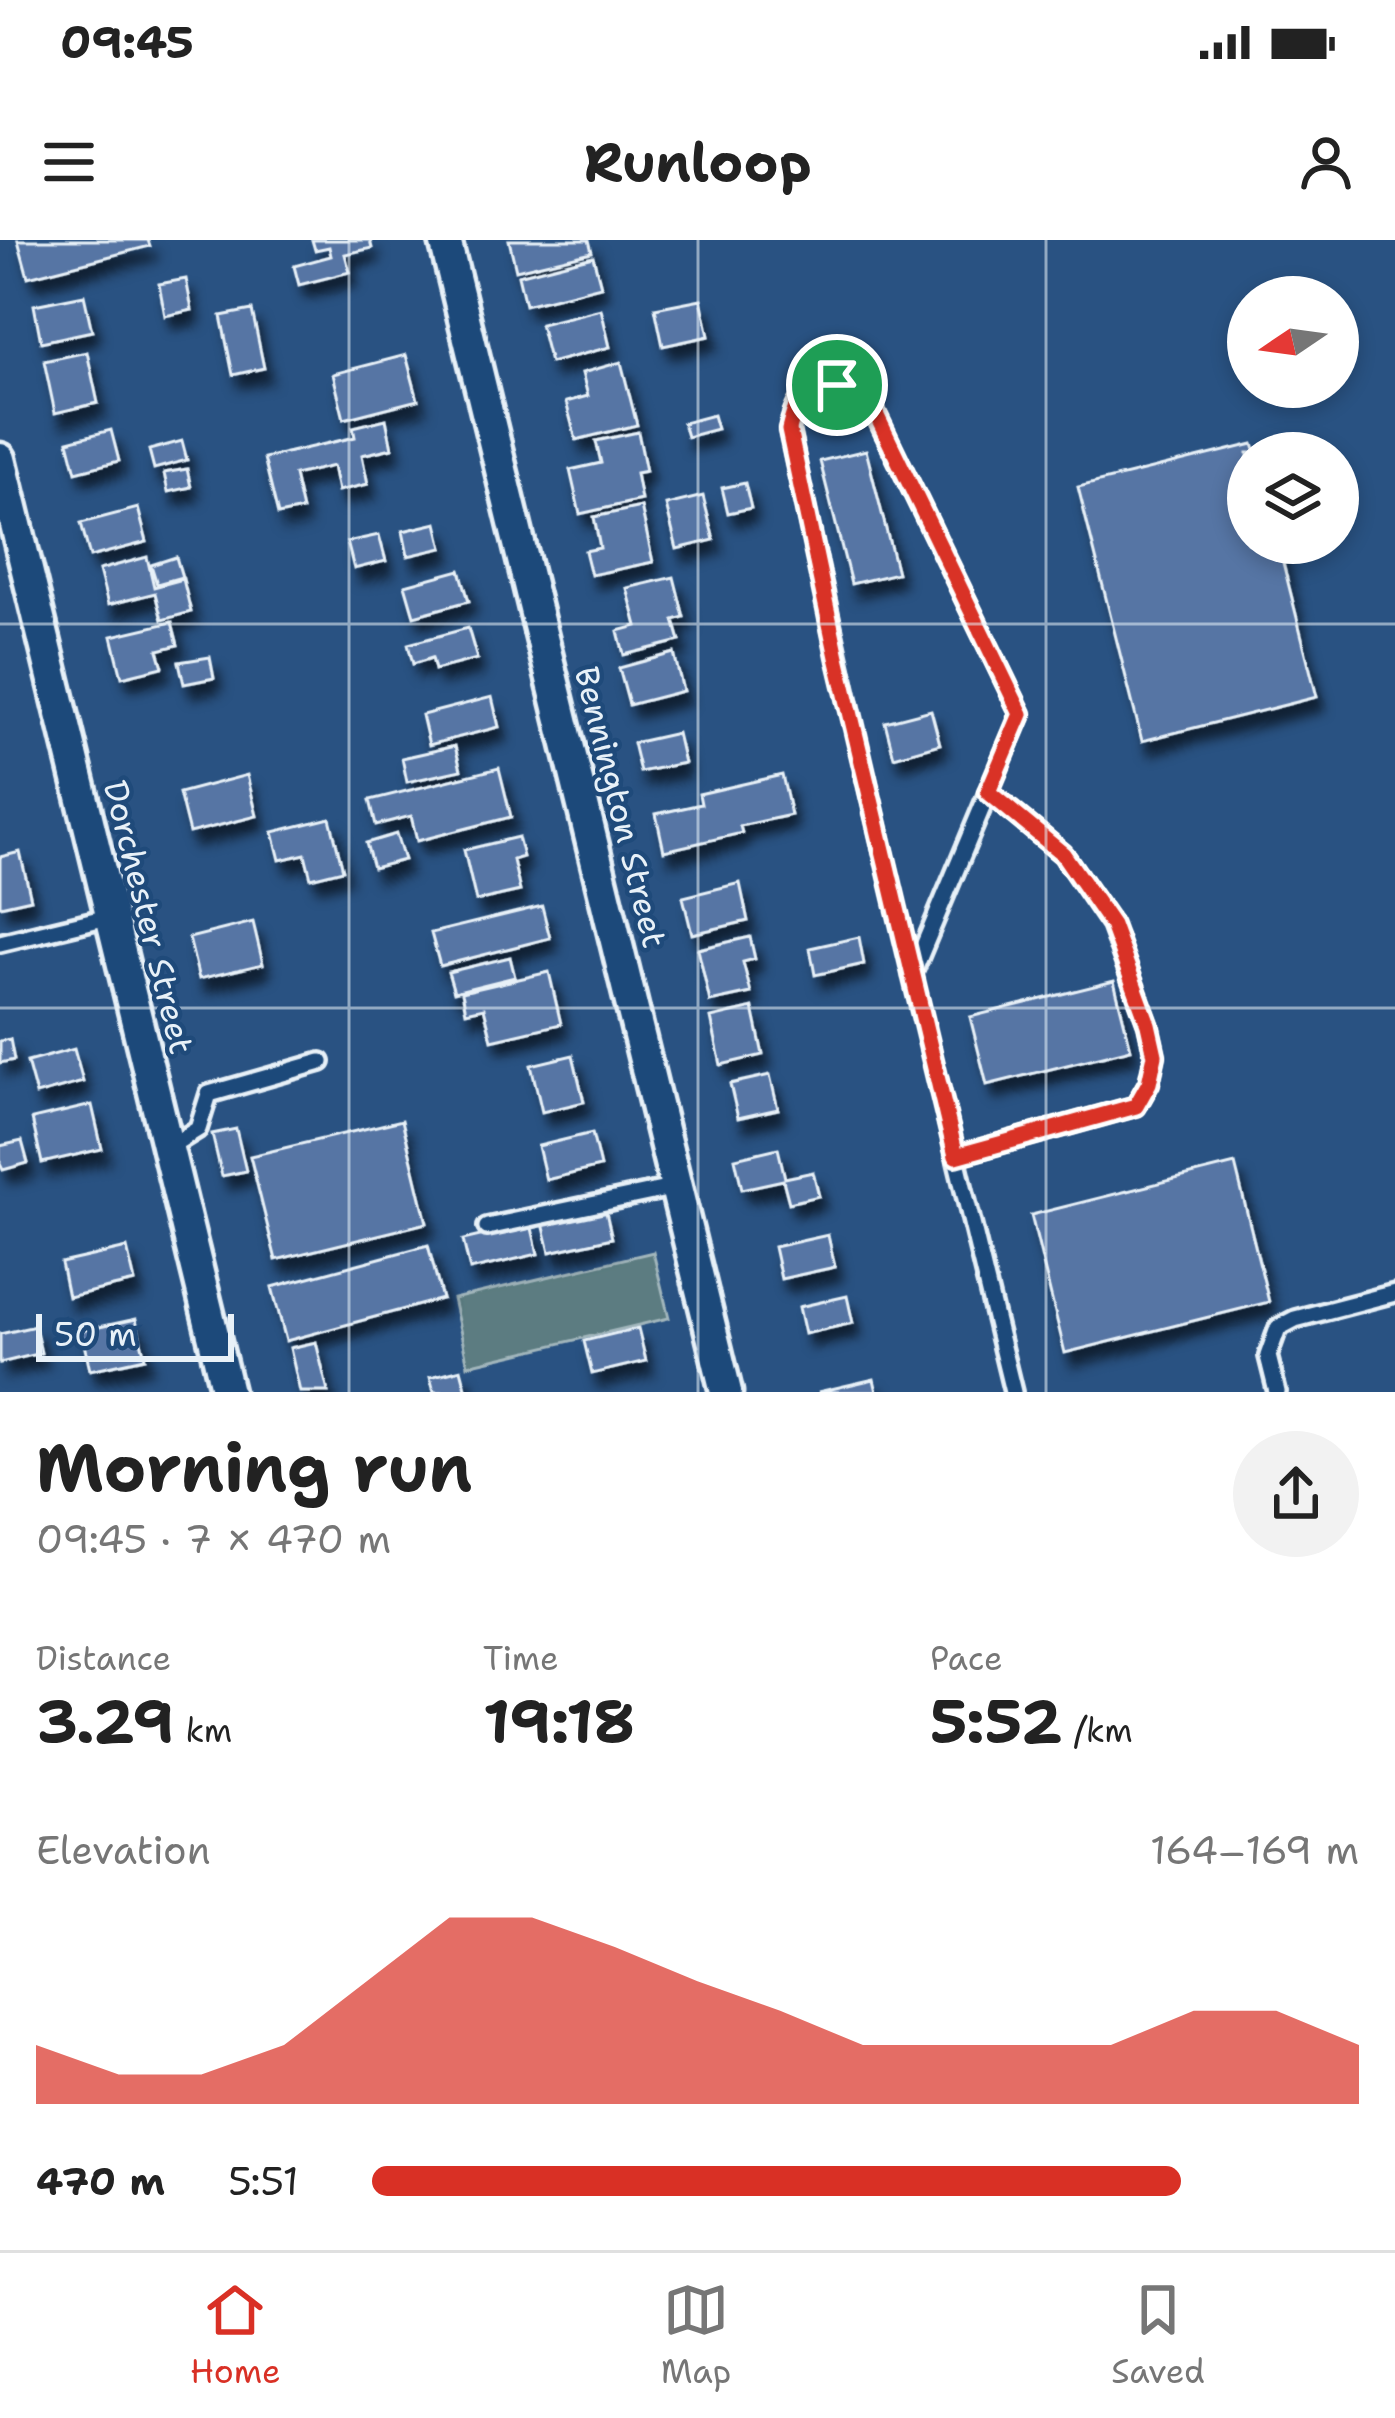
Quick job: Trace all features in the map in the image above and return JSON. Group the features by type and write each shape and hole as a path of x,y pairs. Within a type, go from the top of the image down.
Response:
{"street":[{"name":"Bennington Street","path":"445,240 726,1392"},
{"name":"Dorchester Street","path":"0,459 227,1392"}],"lane":[{"path":"912,976 1021,714 874,410 856,392 837,385 811,388 795,404 789,430 837,657 912,976 1012,1392"},
{"path":"956,1156 1136,1106 1149,1083 1155,1055 1112,925 1063,854 988,792"},
{"path":"0,944 112,916"},
{"path":"169,1147 198,1129 209,1094 321,1062"},
{"path":"487,1227 676,1186"},
{"path":"1277,1392 1268,1356 1278,1328 1294,1319 1395,1293"}],"green space":[{"path":"653,1252 669,1318 468,1365 453,1299"}],"building":[{"path":"18,240 148,240 150,246 28,277"},
{"path":"312,240 370,240 372,248 345,254 350,272 299,285 294,266 331,256 329,247 315,250"},
{"path":"509,240 589,240 592,252 516,270"},
{"path":"593,256 601,286 525,305 518,275"},
{"path":"186,279 192,310 165,316 159,284"},
{"path":"84,295 92,331 41,342 34,305"},
{"path":"701,299 709,336 663,346 655,308"},
{"path":"601,309 610,347 550,363 540,324"},
{"path":"252,310 264,368 233,375 221,316"},
{"path":"87,352 98,403 55,413 44,361"},
{"path":"406,355 418,400 344,419 333,374"},
{"path":"621,362 637,425 576,440 566,402 588,396 582,373"},
{"path":"713,415 717,429 687,437 683,423"},
{"path":"386,419 392,448 362,455 368,484 338,491 333,466 294,475 302,510 278,515 264,458 355,437 353,427"},
{"path":"111,430 119,461 76,472 68,441"},
{"path":"638,432 646,471 636,473 641,500 580,514 570,470 601,463 596,441"},
{"path":"182,441 187,460 154,469 149,450"},
{"path":"866,450 897,573 851,584 820,461"},
{"path":"1227,450 1227,564 1283,564 1317,697 1142,741 1078,487"},
{"path":"187,469 191,487 168,492 164,473"},
{"path":"745,483 751,508 728,513 722,488"},
{"path":"703,496 714,540 677,549 666,505"},
{"path":"641,507 653,562 591,575 585,551 600,548 594,517"},
{"path":"138,508 147,542 90,557 81,523"},
{"path":"437,523 443,548 408,556 403,531"},
{"path":"379,535 386,561 354,569 347,542"},
{"path":"147,557 154,587 183,579 191,612 162,620 155,593 108,605 99,570"},
{"path":"176,557 182,577 157,584 151,565"},
{"path":"460,570 469,601 414,616 405,585"},
{"path":"674,577 684,617 674,620 680,641 624,655 618,631 637,626 627,588"},
{"path":"172,622 178,645 158,650 163,667 122,677 112,636"},
{"path":"468,628 477,659 435,670 432,658 413,664 408,644"},
{"path":"674,653 683,691 629,705 619,668"},
{"path":"210,657 214,678 184,684 179,662"},
{"path":"492,697 499,727 429,745 422,715"},
{"path":"931,710 940,744 894,757 885,722"},
{"path":"677,733 684,763 640,772 633,743"},
{"path":"455,746 461,770 407,782 402,758"},
{"path":"499,768 511,817 417,841 411,816 376,825 370,800"},
{"path":"247,775 257,816 189,833 179,793"},
{"path":"782,775 791,815 740,826 742,833 664,851 656,814 701,804 699,794"},
{"path":"330,818 343,870 311,878 305,854 280,860 273,832"},
{"path":"396,834 404,860 373,868 366,843"},
{"path":"518,837 523,857 513,860 520,891 476,901 464,850"},
{"path":"20,852 31,899 0,906 0,857"},
{"path":"740,883 748,921 692,934 683,897"},
{"path":"542,906 550,938 440,966 431,933"},
{"path":"253,922 263,964 199,979 189,938"},
{"path":"750,937 755,959 743,962 751,993 710,1002 698,949"},
{"path":"859,937 864,964 815,975 810,948"},
{"path":"510,957 515,977 454,992 448,972"},
{"path":"549,972 561,1024 492,1040 484,1008 466,1012 462,992"},
{"path":"1114,981 1131,1049 987,1085 970,1017"},
{"path":"753,1008 763,1055 721,1065 711,1018"},
{"path":"10,1039 14,1060 0,1063 0,1041"},
{"path":"74,1049 83,1082 36,1095 27,1062"},
{"path":"573,1055 584,1102 542,1112 531,1065"},
{"path":"770,1075 778,1109 738,1118 730,1084"},
{"path":"92,1105 102,1149 42,1163 32,1119"},
{"path":"402,1120 427,1223 276,1260 250,1156"},
{"path":"236,1129 246,1171 222,1176 212,1134"},
{"path":"592,1133 600,1167 546,1180 538,1146"},
{"path":"22,1141 28,1163 3,1170 0,1146"},
{"path":"778,1148 785,1178 813,1172 819,1196 789,1203 783,1180 742,1189 735,1158"},
{"path":"1235,1164 1269,1302 1065,1353 1031,1215"},
{"path":"605,1208 612,1238 550,1252 543,1223"},
{"path":"531,1224 538,1254 470,1270 463,1240"},
{"path":"828,1235 835,1267 781,1279 774,1247"},
{"path":"428,1245 442,1299 286,1341 272,1287"},
{"path":"127,1248 135,1282 68,1297 61,1263"},
{"path":"847,1296 853,1323 805,1334 799,1307"},
{"path":"136,1319 145,1358 90,1370 81,1331"},
{"path":"35,1326 41,1353 0,1363 0,1334"},
{"path":"638,1328 646,1361 592,1374 584,1341"},
{"path":"316,1342 328,1392 300,1392 290,1348"},
{"path":"461,1369 467,1392 434,1392 430,1377"},
{"path":"874,1379 877,1392 818,1392"}],"route":[{"path":"837,385 856,392 874,410 1021,714 988,792 1063,854 1112,925 1155,1055 1149,1083 1136,1106 956,1156 837,657 789,430 795,404 811,388 837,385"}]}
